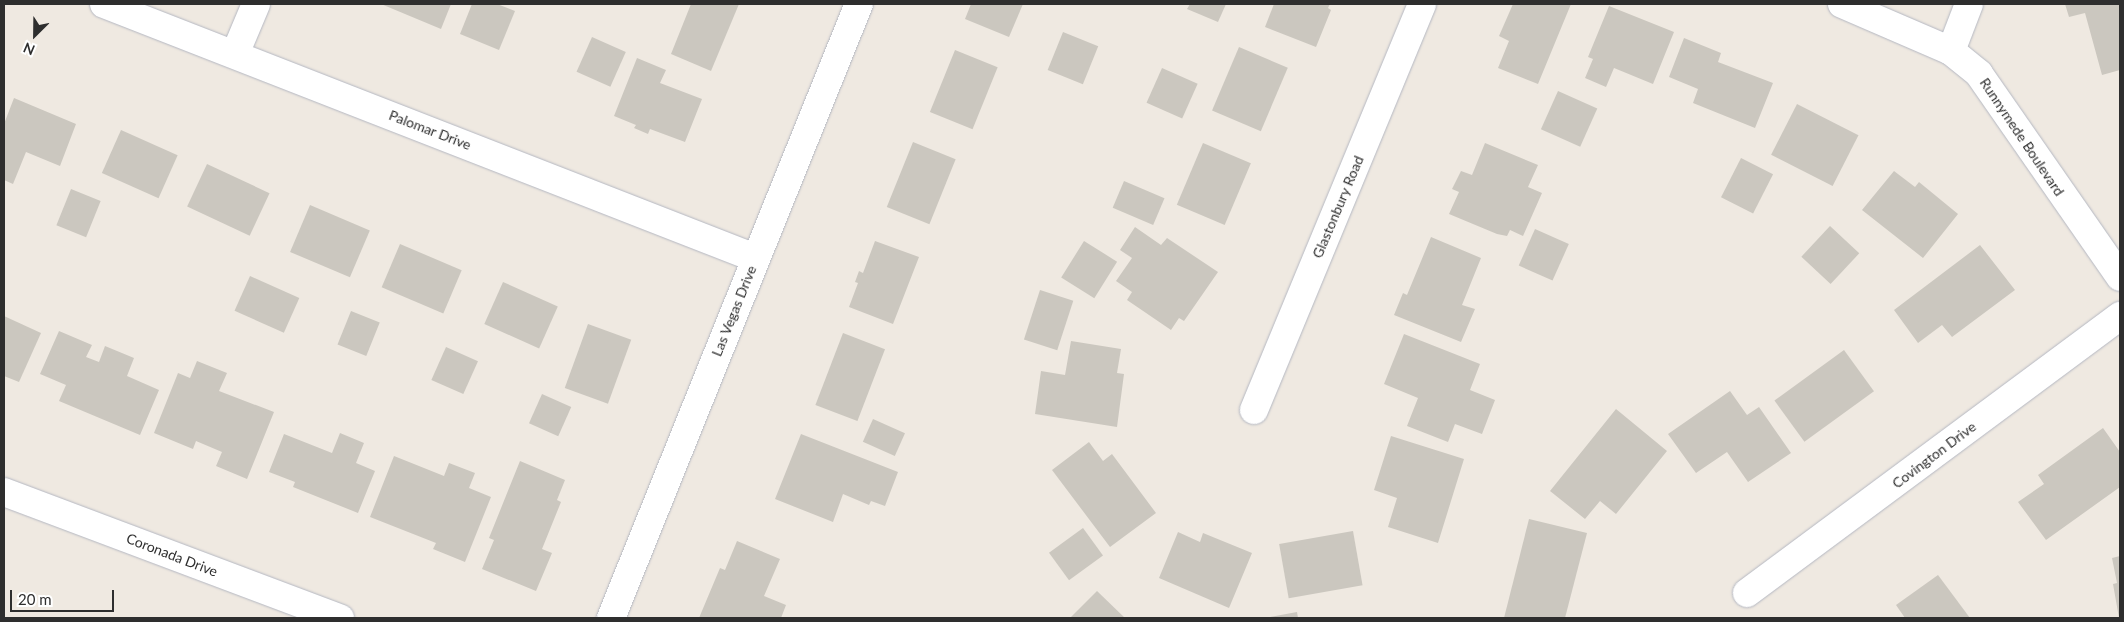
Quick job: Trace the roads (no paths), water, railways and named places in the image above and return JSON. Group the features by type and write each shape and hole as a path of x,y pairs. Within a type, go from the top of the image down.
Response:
{"street":[{"name":"Palomar Drive","path":"104,4 755,258"},
{"path":"235,54 256,4"},
{"name":"Las Vegas Drive","path":"611,618 859,4"},
{"name":"Glastonbury Road","path":"1254,410 1422,4"},
{"name":"Runnymede Boulevard","path":"1842,4 1951,51 1979,74 2002,111 2120,277"},
{"path":"1951,51 1969,4"},
{"name":"Covington Drive","path":"1747,593 2120,316"},
{"name":"Coronada Drive","path":"4,492 340,618"}]}
